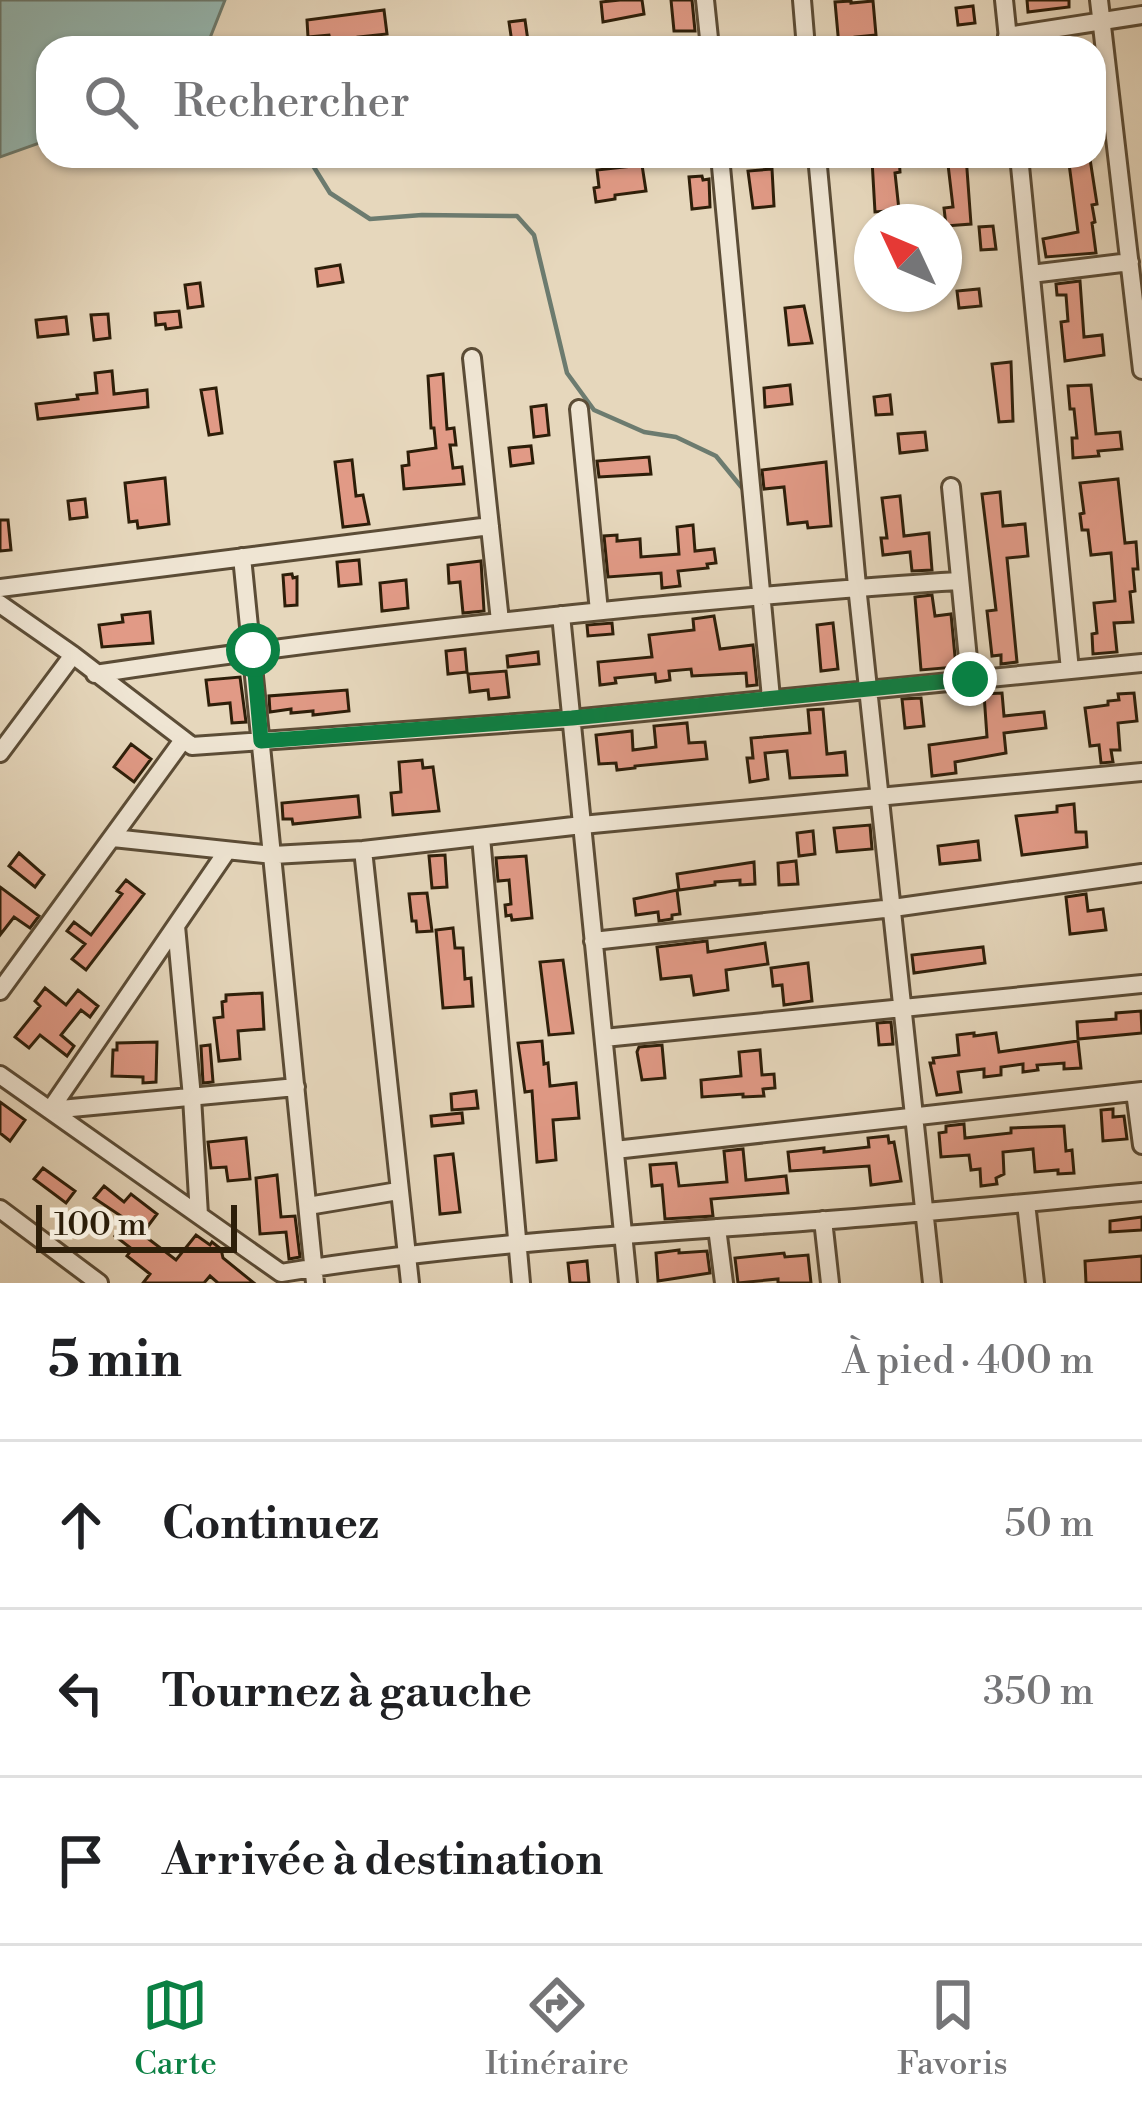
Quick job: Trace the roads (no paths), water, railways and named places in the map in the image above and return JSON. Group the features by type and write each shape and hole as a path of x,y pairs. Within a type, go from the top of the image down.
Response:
{"street":[{"path":"705,0 709,36"},
{"path":"802,0 805,36"},
{"path":"1004,0 1007,36"},
{"path":"1099,0 1102,36"},
{"path":"1034,36 1142,15"},
{"path":"1106,69 1142,370"},
{"path":"721,168 771,698"},
{"path":"818,168 857,586 932,1283"},
{"path":"1020,168 1070,670"},
{"path":"1031,274 1130,262"},
{"path":"472,358 500,621"},
{"path":"579,409 599,611"},
{"path":"951,487 970,679"},
{"path":"0,588 490,526"},
{"path":"242,557 315,1275"},
{"path":"95,674 500,621 857,586 960,581"},
{"path":"0,604 192,746 572,718 1142,663"},
{"path":"561,615 628,1283"},
{"path":"0,753 73,655"},
{"path":"0,992 183,740"},
{"path":"113,838 273,855 363,850 1142,772"},
{"path":"481,837 521,1283"},
{"path":"363,850 410,1283"},
{"path":"50,1110 227,851"},
{"path":"593,941 893,908 1142,873"},
{"path":"176,926 199,1215"},
{"path":"604,1038 1142,984"},
{"path":"0,1075 281,1273 315,1275 407,1255 1142,1192"},
{"path":"50,1110 296,1087"},
{"path":"615,1150 1139,1092 1142,1145"},
{"path":"308,1206 398,1191"},
{"path":"1026,1203 1035,1283"},
{"path":"0,1209 92,1283"},
{"path":"823,1220 830,1283"},
{"path":"717,1228 724,1283"}],"water":[{"path":"0,0 225,0 211,36 36,36 36,144 0,157"}],"waterway":[{"path":"314,168 330,193 370,219 517,216 534,235 567,373 594,410 644,432 676,437 716,456 743,489"}]}
